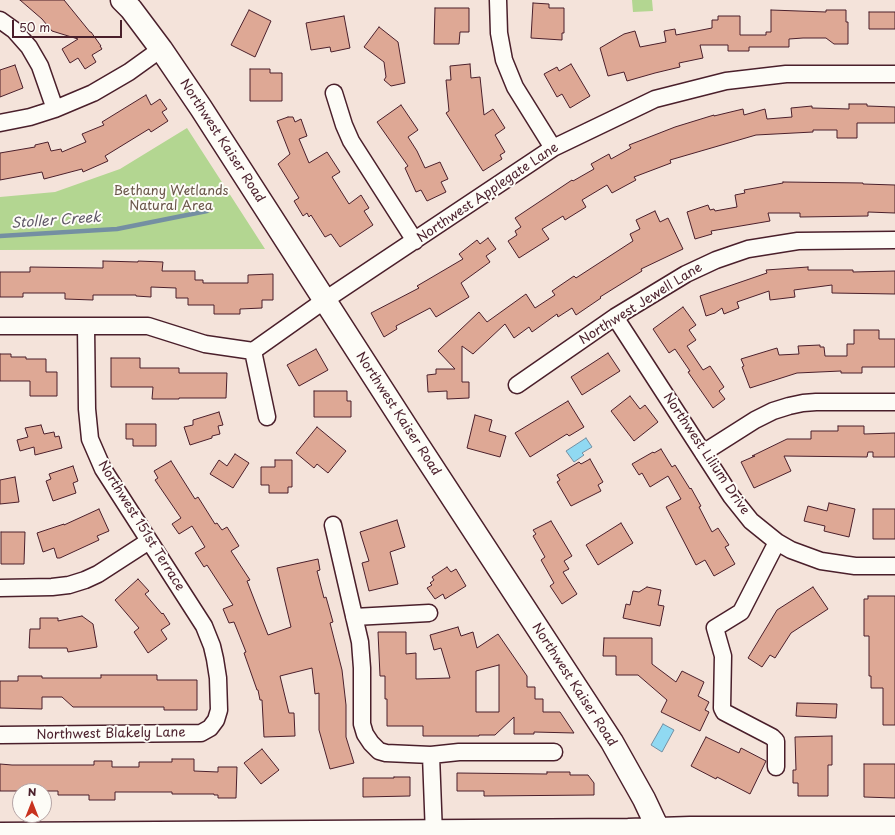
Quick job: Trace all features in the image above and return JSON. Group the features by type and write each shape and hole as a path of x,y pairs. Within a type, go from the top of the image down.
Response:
{"main road":[{"name":"Northwest Kaiser Road","path":"122,0 131,9 161,49 201,108 612,742 660,832"},
{"path":"0,834 660,832 690,828 895,828"}],"street":[{"path":"498,0 499,33 504,60 515,86 553,148"},
{"path":"0,20 14,30 29,47 40,66 55,109"},
{"path":"0,123 30,117 55,109 93,93 129,72 161,49"},
{"name":"Northwest Applegate Lane","path":"253,351 325,300 553,148 655,99 726,81 786,74 895,74"},
{"path":"334,93 344,125 351,141 415,241"},
{"name":"Northwest Jewell Lane","path":"517,385 615,317 686,274 716,260 748,249 798,241 895,240"},
{"name":"Northwest Lilium Drive","path":"615,317 731,496 751,521 777,542 791,550 821,561 855,566 895,566"},
{"path":"0,326 148,326 205,344 253,351 267,417"},
{"name":"Northwest 151st Terrace","path":"86,326 87,409 90,439 102,468 204,626 212,646 218,678 219,710 216,720"},
{"path":"703,453 755,420 773,411 789,406 816,402 895,402"},
{"path":"333,525 360,642 362,668 362,724 364,734 371,743 380,751 386,753 431,755 459,752 554,752"},
{"path":"0,588 52,587 69,585 98,574 149,541"},
{"path":"776,767 776,740 724,712 722,708 723,656 716,628 741,612 777,542"},
{"path":"354,617 429,613"},
{"name":"Northwest Blakely Lane","path":"0,735 201,733 210,728 216,720"},
{"path":"431,755 434,833"}],"green space":[{"path":"632,0 652,0 653,11 633,12"},
{"name":"Bethany Wetlands Natural Area","path":"187,128 265,249 0,250 0,197 55,192 120,169"}],"water":[{"path":"586,438 592,447 582,453 584,455 574,462 566,451"},
{"path":"663,724 674,730 662,752 651,745"}],"building":[{"path":"20,0 64,0 101,46 102,49 92,55 96,62 85,69 78,58 70,63 62,49 78,39 52,31 42,19"},
{"path":"533,3 549,4 549,8 564,8 564,33 562,33 562,40 531,38"},
{"path":"435,8 469,8 469,32 460,32 459,44 434,44"},
{"path":"249,10 271,21 255,57 231,45"},
{"path":"771,10 826,12 826,10 846,10 846,22 848,22 848,44 834,44 826,38 803,38 789,39 789,47 749,47 749,51 728,51 728,45 700,45 703,58 679,63 680,67 627,81 624,72 608,76 600,48 624,34 635,31 640,47 666,42 664,31 675,29 676,35 712,28 712,20 718,20 718,16 740,16 740,35 766,35 766,32 771,32"},
{"path":"869,12 895,12 895,29 869,29"},
{"path":"344,16 350,48 331,52 330,47 311,50 306,23"},
{"path":"379,27 398,42 405,83 391,86 384,80 386,77 384,62 364,47"},
{"path":"470,64 471,78 480,77 484,115 493,109 505,128 495,135 505,152 500,155 502,159 483,171 446,113 449,111 446,80 451,80 450,66"},
{"path":"571,64 590,96 570,108 562,94 557,97 544,74 557,67 559,71"},
{"path":"15,65 23,88 0,97 0,70"},
{"path":"250,69 270,69 270,73 282,73 282,101 250,101"},
{"path":"146,95 151,105 160,99 167,109 162,112 168,121 151,132 149,129 105,156 108,161 83,172 82,169 44,179 42,172 0,180 0,153 35,147 35,145 48,142 51,151 61,149 62,152 86,142 82,134 104,125 102,122"},
{"path":"849,104 895,107 895,123 857,123 857,138 837,138 837,130 813,130 813,132 756,135 670,160 671,163 634,177 636,180 612,193 607,185 582,200 586,207 565,220 563,216 542,229 549,239 519,258 508,241 517,235 515,231 521,227 515,218 572,180 573,181 594,169 591,164 609,154 611,159 631,148 629,145 675,127 714,115 743,109 744,115 765,109 767,119 792,117 791,108 812,106 812,108 849,109"},
{"path":"401,105 418,130 408,137 425,168 440,162 448,179 441,182 446,192 427,201 421,190 416,192 405,168 408,166 377,122"},
{"path":"288,117 293,117 295,122 301,119 307,136 299,139 309,163 327,152 340,172 332,177 349,204 361,195 369,208 364,211 373,225 340,247 331,234 325,237 311,215 309,217 307,213 303,216 294,201 299,198 278,164 290,154 277,121"},
{"path":"783,182 895,185 895,213 868,212 868,216 800,217 800,213 768,213 770,221 711,231 712,234 695,239 687,212 708,205 710,210 714,209 715,211 737,207 735,195 745,193 744,190"},
{"path":"655,211 660,222 668,218 683,249 641,269 642,271 600,297 601,298 576,315 572,308 558,317 557,314 532,332 529,327 514,338 505,324 473,354 462,346 462,382 469,382 469,398 447,399 447,391 428,392 427,375 436,374 436,369 455,369 438,351 479,312 487,322 526,294 535,308 555,295 552,291 574,276 576,278 633,241 630,234 640,229 636,220"},
{"path":"488,238 496,249 486,256 490,262 461,283 469,297 436,317 430,308 396,326 397,329 384,337 371,313 419,288 417,286 463,259 459,254 477,240 480,244"},
{"path":"103,261 163,262 162,271 195,271 195,280 203,280 203,283 248,283 248,275 273,274 273,300 262,300 262,308 240,309 240,314 214,314 214,305 188,305 188,298 176,298 176,288 151,287 151,297 136,295 93,295 93,300 65,299 65,293 23,293 23,297 0,297 0,272 30,272 30,267 103,268"},
{"path":"808,267 808,270 853,270 853,272 895,271 895,294 832,293 832,285 794,290 795,297 770,300 769,291 737,302 739,308 724,314 722,308 715,313 706,316 700,296 767,273 766,270"},
{"path":"683,307 696,325 689,330 696,340 687,346 703,370 710,366 724,387 719,391 725,399 713,408 688,372 690,371 675,349 669,353 653,329"},
{"path":"854,330 879,330 879,339 895,339 895,367 862,367 862,373 841,373 841,371 797,373 750,388 742,367 744,366 741,359 777,348 779,355 799,354 798,346 820,345 820,347 824,347 825,356 847,356 847,344 854,344"},
{"path":"316,349 328,370 299,386 287,365"},
{"path":"608,353 620,371 582,395 571,377"},
{"path":"0,354 11,354 11,357 26,357 26,359 46,359 46,372 57,372 57,396 30,396 30,381 0,381"},
{"path":"111,358 140,358 140,368 179,368 179,373 227,373 226,398 152,399 153,387 111,387"},
{"path":"314,391 347,391 347,401 351,401 351,417 314,417"},
{"path":"630,396 640,409 645,405 658,422 634,441 611,411"},
{"path":"568,401 584,427 569,436 567,434 530,457 515,433"},
{"path":"219,412 223,425 218,426 220,434 190,445 184,427 193,425 193,420"},
{"path":"475,415 492,420 489,431 506,436 500,457 467,448"},
{"path":"126,424 156,424 156,446 133,446 133,439 126,439"},
{"path":"41,425 44,434 54,432 55,437 59,436 62,448 35,455 34,447 20,451 17,440 28,437 25,428"},
{"path":"838,426 864,426 864,434 895,433 895,457 873,457 873,452 868,452 867,457 784,456 791,471 754,488 741,462 787,439 811,439 811,431 838,431"},
{"path":"317,427 346,451 328,473 317,464 314,468 296,453"},
{"path":"661,449 672,467 675,465 690,489 691,488 701,506 699,507 712,532 718,528 729,545 725,547 735,564 714,576 705,560 696,565 666,507 681,499 668,476 650,487 642,473 639,475 632,464"},
{"path":"235,454 249,463 233,488 210,474 219,460 227,466"},
{"path":"590,459 603,482 598,485 601,491 571,506 557,482 560,480 557,475 579,462 581,464"},
{"path":"275,460 292,460 292,487 288,487 288,493 269,493 269,485 261,485 261,467 275,467"},
{"path":"171,461 195,499 198,497 215,524 217,523 222,530 227,527 239,546 231,551 250,580 247,581 268,635 291,627 277,568 318,559 320,570 317,571 324,598 326,597 333,622 330,623 342,670 346,705 346,737 354,763 330,769 319,730 319,693 315,694 312,668 280,676 289,713 294,713 295,736 264,737 262,700 260,700 258,690 244,653 246,652 234,622 229,623 223,609 233,605 207,565 204,567 195,553 205,547 192,526 179,534 172,524 181,518 155,480 158,478 154,471"},
{"path":"73,466 78,481 73,483 76,493 53,501 46,481 51,479 49,474"},
{"path":"15,477 19,502 0,504 0,480"},
{"path":"829,503 855,509 849,537 824,531 825,526 804,521 808,506 827,511"},
{"path":"99,509 109,531 97,536 99,540 60,558 57,558 54,548 43,552 37,533 64,525"},
{"path":"873,509 895,509 895,539 873,539"},
{"path":"397,520 405,547 390,552 398,584 369,591 362,563 369,561 360,532"},
{"path":"551,521 572,556 564,561 569,569 563,572 577,594 562,604 550,586 554,583 541,560 545,557 533,536 536,534 533,530"},
{"path":"621,523 633,543 598,565 586,545"},
{"path":"1,532 25,532 24,564 1,564"},
{"path":"447,567 451,572 456,569 466,586 445,599 443,594 435,599 427,588 432,585 430,583 434,580 432,577"},
{"path":"138,579 149,591 145,594 162,614 163,613 170,624 161,630 167,639 148,653 134,632 139,628 115,600"},
{"path":"647,587 661,590 658,605 664,606 660,626 623,618 626,604 630,605 633,591 639,592"},
{"path":"813,587 828,609 791,633 775,658 770,655 762,667 748,658 777,610"},
{"path":"868,596 895,596 895,725 883,725 883,688 871,688 871,676 869,676 869,636 864,636 864,599 868,599"},
{"path":"82,616 93,624 97,647 68,652 67,648 29,648 30,629 40,629 40,618 58,618 58,621"},
{"path":"458,627 461,636 473,632 477,648 498,634 527,676 527,687 535,687 535,699 543,699 543,712 560,712 574,733 534,732 534,734 514,734 514,717 495,735 423,736 423,726 387,726 385,676 380,676 378,632 406,632 406,654 416,653 416,679 450,678 441,648 434,650 430,635","holes":["499,665 499,712 476,712 476,671"]},
{"path":"604,638 652,638 652,664 676,682 682,671 704,682 698,696 709,702 705,710 709,712 700,731 661,712 667,700 638,675 616,675 616,656 603,656"},
{"path":"101,675 157,675 157,680 197,680 197,710 164,710 164,707 73,707 62,697 42,697 42,709 0,708 0,681 18,681 18,676 42,676 42,678 101,678"},
{"path":"797,703 837,704 836,718 796,716"},
{"path":"832,736 832,765 828,765 828,796 798,796 798,783 793,783 793,770 796,770 795,737"},
{"path":"706,737 739,753 741,748 766,761 750,794 717,777 716,779 691,766"},
{"path":"262,749 279,770 261,784 244,763"},
{"path":"172,759 194,759 194,771 218,772 218,767 237,767 236,798 218,798 218,795 214,794 115,792 115,800 89,800 89,795 58,795 58,791 52,791 52,783 12,783 12,791 0,791 0,764 94,765 94,761 112,761 112,767 139,767 139,762 172,762"},
{"path":"864,764 895,764 895,798 864,797"},
{"path":"547,772 570,772 570,775 588,775 594,783 594,795 484,796 484,791 457,791 457,773 547,774"},
{"path":"410,777 410,796 363,797 363,778"}],"waterway":[{"name":"Stoller Creek","path":"0,236 117,229 207,211"}]}
